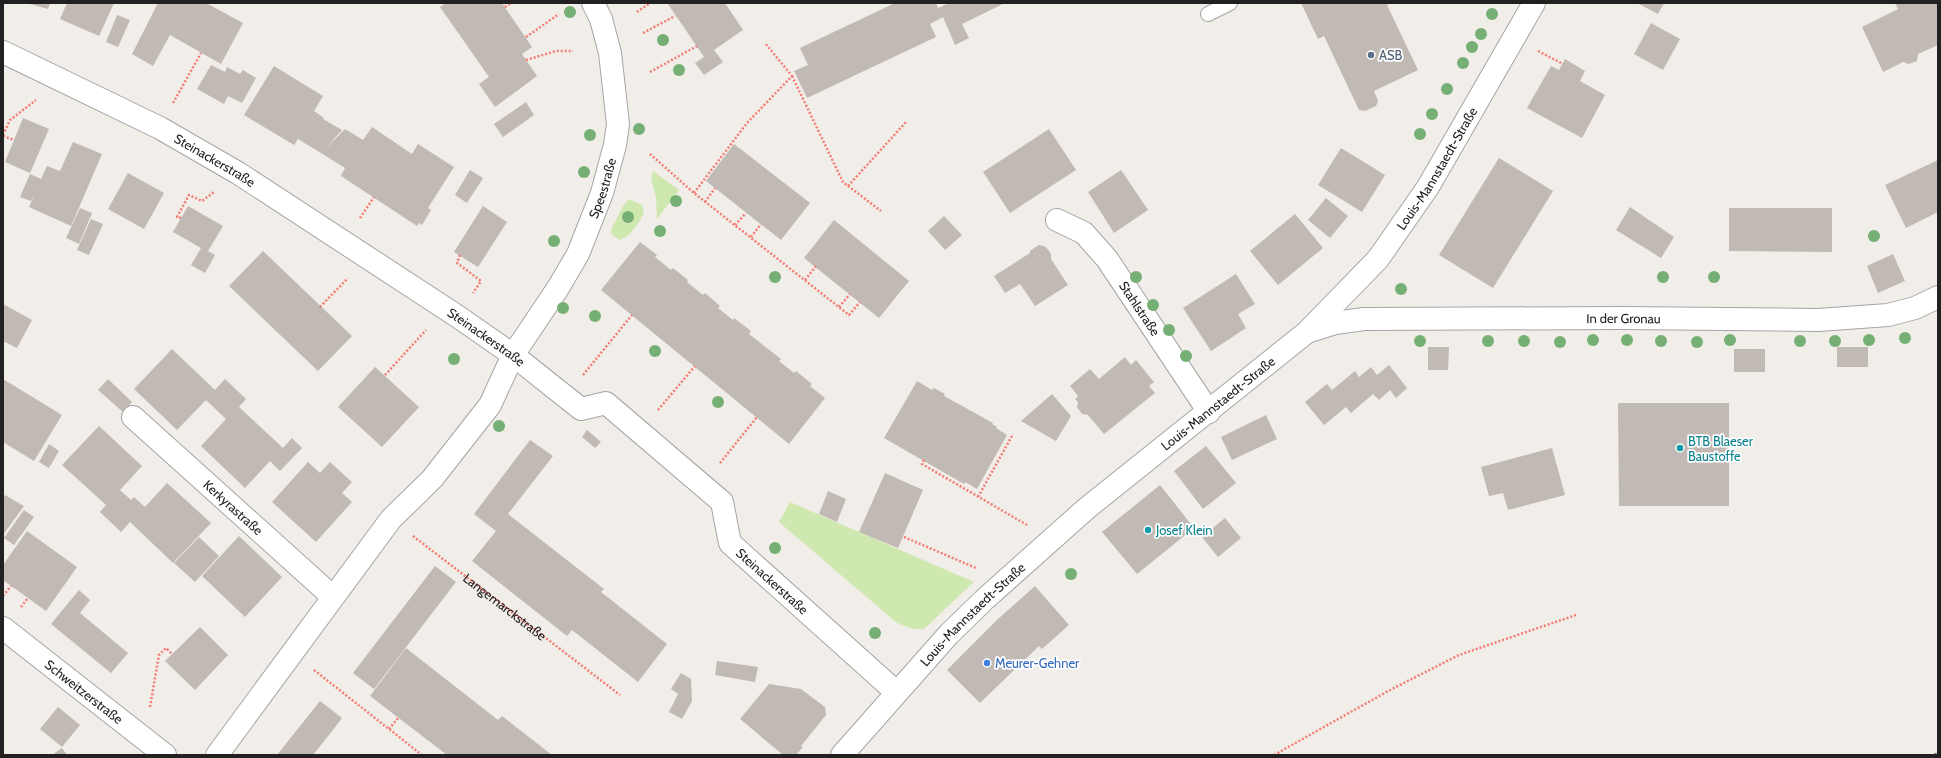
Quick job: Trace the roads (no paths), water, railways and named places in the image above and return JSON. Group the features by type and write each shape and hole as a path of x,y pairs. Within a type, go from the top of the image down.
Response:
{"street":[{"name":"Speestraße","path":"513,355 558,288 578,254 602,193 615,145 617,109 610,53 601,19 593,3"},
{"name":"Louis-Mannstaedt-Straße","path":"842,755 896,692 949,634 1005,581 1087,508 1209,412 1307,332 1378,259 1428,187 1534,3"},
{"name":"Steinackerstraße","path":"3,52 160,128 238,173 452,312 513,355 581,409 606,403 703,484 722,502 730,543 896,692"},
{"name":"Stahlstraße","path":"1057,220 1084,233 1107,259 1209,412"},
{"name":"In der Gronau","path":"1307,332 1335,322 1364,318 1818,320 1888,315 1915,308 1938,296"},
{"path":"217,755 293,654 391,519 432,479 490,405 513,355"},
{"name":"Kerkyrastraße","path":"133,417 333,597"},
{"name":"Schweitzerstraße","path":"3,628 165,755"}],"lane":[{"path":"1208,14 1230,3"}],"place":[{"name":"ASB","path":"1371,55"},
{"name":"BTB Blaeser Baustoffe","path":"1680,448"},
{"name":"Josef Klein","path":"1148,530"},
{"name":"Meurer-Gehner","path":"987,663"}]}
